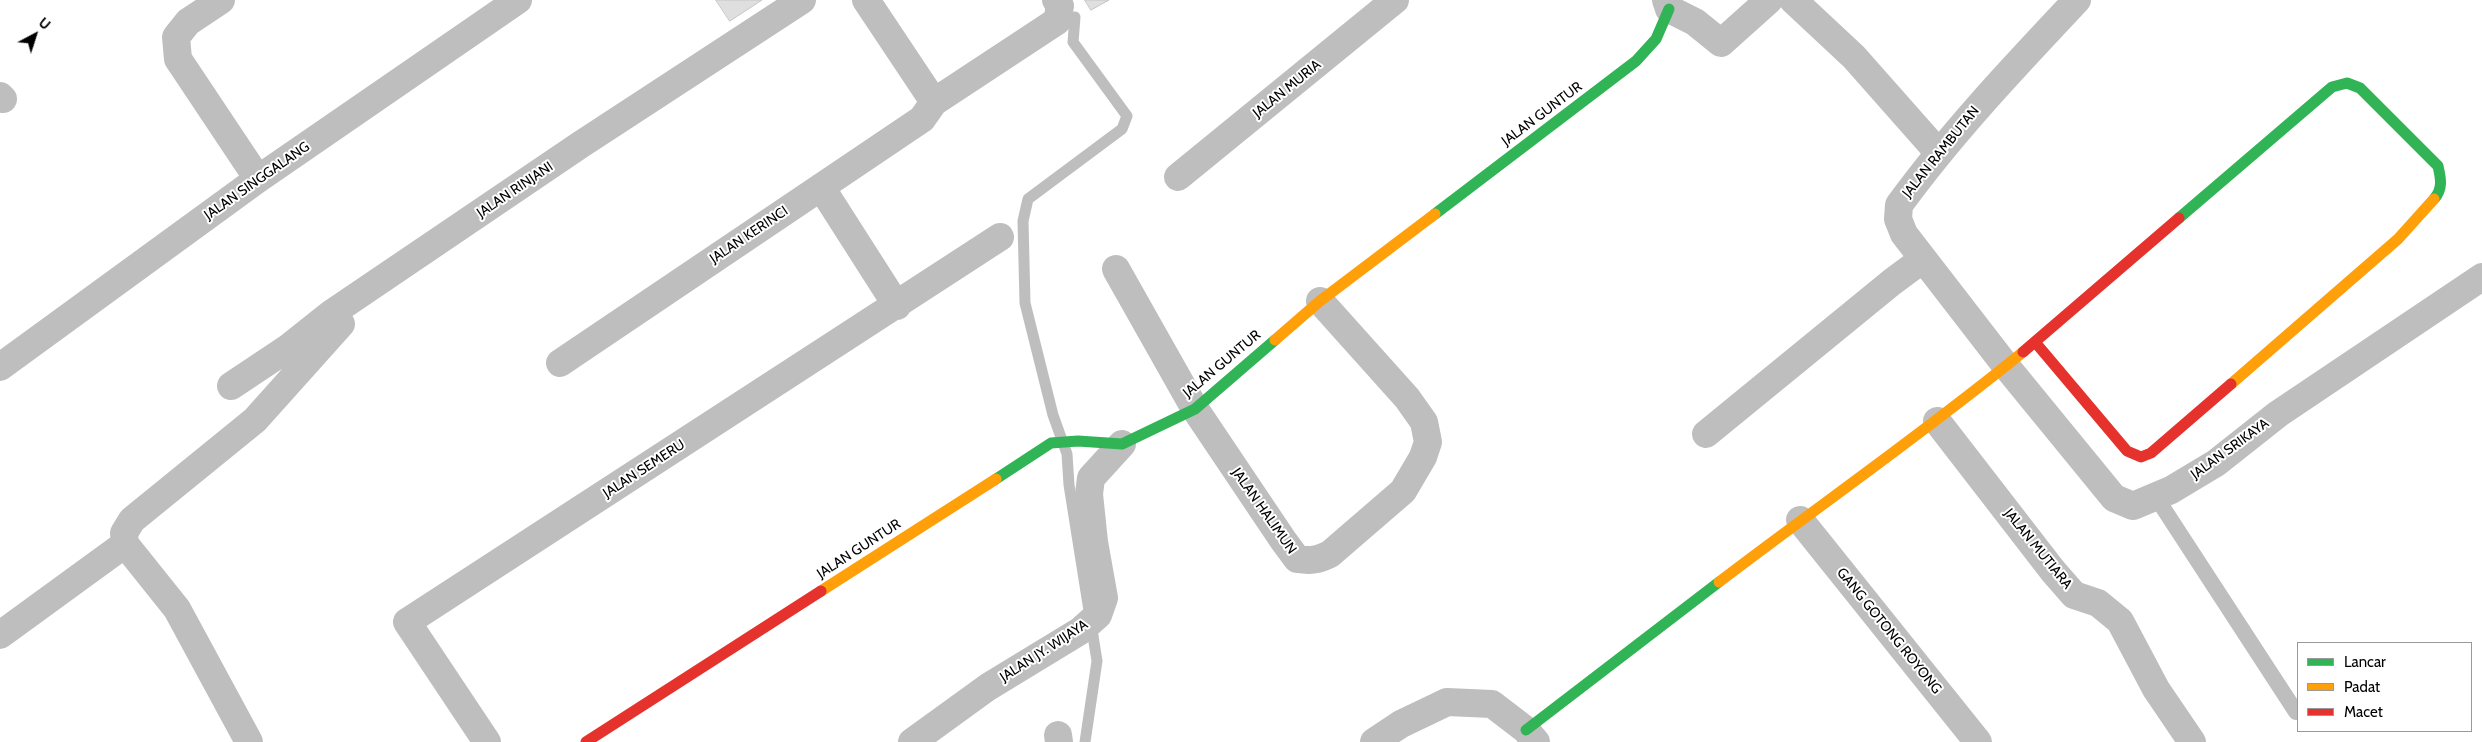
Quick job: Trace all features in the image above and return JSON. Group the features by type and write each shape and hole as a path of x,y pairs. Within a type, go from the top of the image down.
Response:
{"street":[{"path":"221,0 188,22 176,37 178,59 258,179"},
{"name":"JALAN SINGGALANG","path":"0,367 258,179 518,0"},
{"name":"JALAN RINJANI","path":"232,386 288,348 332,313 580,145 802,0"},
{"path":"866,0 934,102"},
{"name":"JALAN KERINCI","path":"560,363 922,119 934,102 1057,21 1060,6 1056,0"},
{"name":"JALAN MURIA","path":"1178,177 1395,0"},
{"path":"1668,5 1695,22 1721,43 1769,0"},
{"path":"1793,0 1854,57 1938,152"},
{"name":"JALAN RAMBUTAN","path":"2006,366 1904,234 1898,214 1899,204 1938,152 1981,101 2077,0"},
{"name":"JALAN GUNTUR","path":"586,742 1051,443 1078,441 1122,444 1195,409 1320,301 1636,61 1656,39 1668,5"},
{"path":"1374,742 1401,724 1447,702 1492,704 1531,736 1800,520 1937,421 2006,366 2332,87 2347,83 2360,88 2438,166 2441,180 2440,192 2398,239 2151,453 2141,457 2127,451 2035,342"},
{"path":"820,187 897,306"},
{"name":"JALAN SEMERU","path":"487,742 407,622 897,306 1000,237"},
{"path":"1706,434 1892,282 1923,260"},
{"name":"JALAN HALIMUN","path":"1116,269 1195,409 1297,559 1310,561 1330,554 1403,491 1423,457 1428,442 1424,422 1407,398 1320,301"},
{"name":"JALAN SRIKAYA","path":"2006,366 2114,498 2133,506 2181,485 2216,463 2278,414 2482,277"},
{"path":"250,742 177,609 125,544 124,532 132,520 255,420 341,324 332,313"},
{"name":"JALAN MUTIARA","path":"1937,421 2053,571 2074,595 2098,603 2120,622 2156,689 2192,742"},
{"name":"JALAN JY. WIJAYA","path":"912,742 988,687 1089,623 1104,598 1094,542 1089,494 1091,478 1122,444"},
{"name":"GANG GOTONG ROYONG","path":"1800,520 1978,742"},
{"path":"0,635 125,544"}],"lane":[{"path":"2156,497 2296,712"}],"building":[{"path":"716,0 762,0 730,21"},
{"path":"1085,0 1109,0 1091,10"}],"waterway":[{"path":"1075,17 1073,42 1127,116 1122,129 1028,199 1023,221 1025,303 1053,415 1067,454 1069,485 1097,661 1085,742"}],"traffic: fast":[{"path":"1435,214 1636,61 1656,39 1669,9"},
{"path":"2179,218 2332,87 2347,83 2360,88 2438,166 2440,184 2439,191 2434,199"},
{"path":"996,479 1051,443 1078,441 1122,444 1195,409 1275,340"},
{"path":"1526,730 1719,582"}],"traffic: slow":[{"path":"2231,384 2398,239 2434,199"},
{"path":"1275,340 1320,301 1435,214"},
{"path":"1719,582 1910,440 2023,352"},
{"path":"821,591 996,479"}],"traffic: jam":[{"path":"2023,352 2179,218"},
{"path":"2035,342 2127,451 2141,457 2151,453 2231,384"},
{"path":"586,742 821,591"}]}
